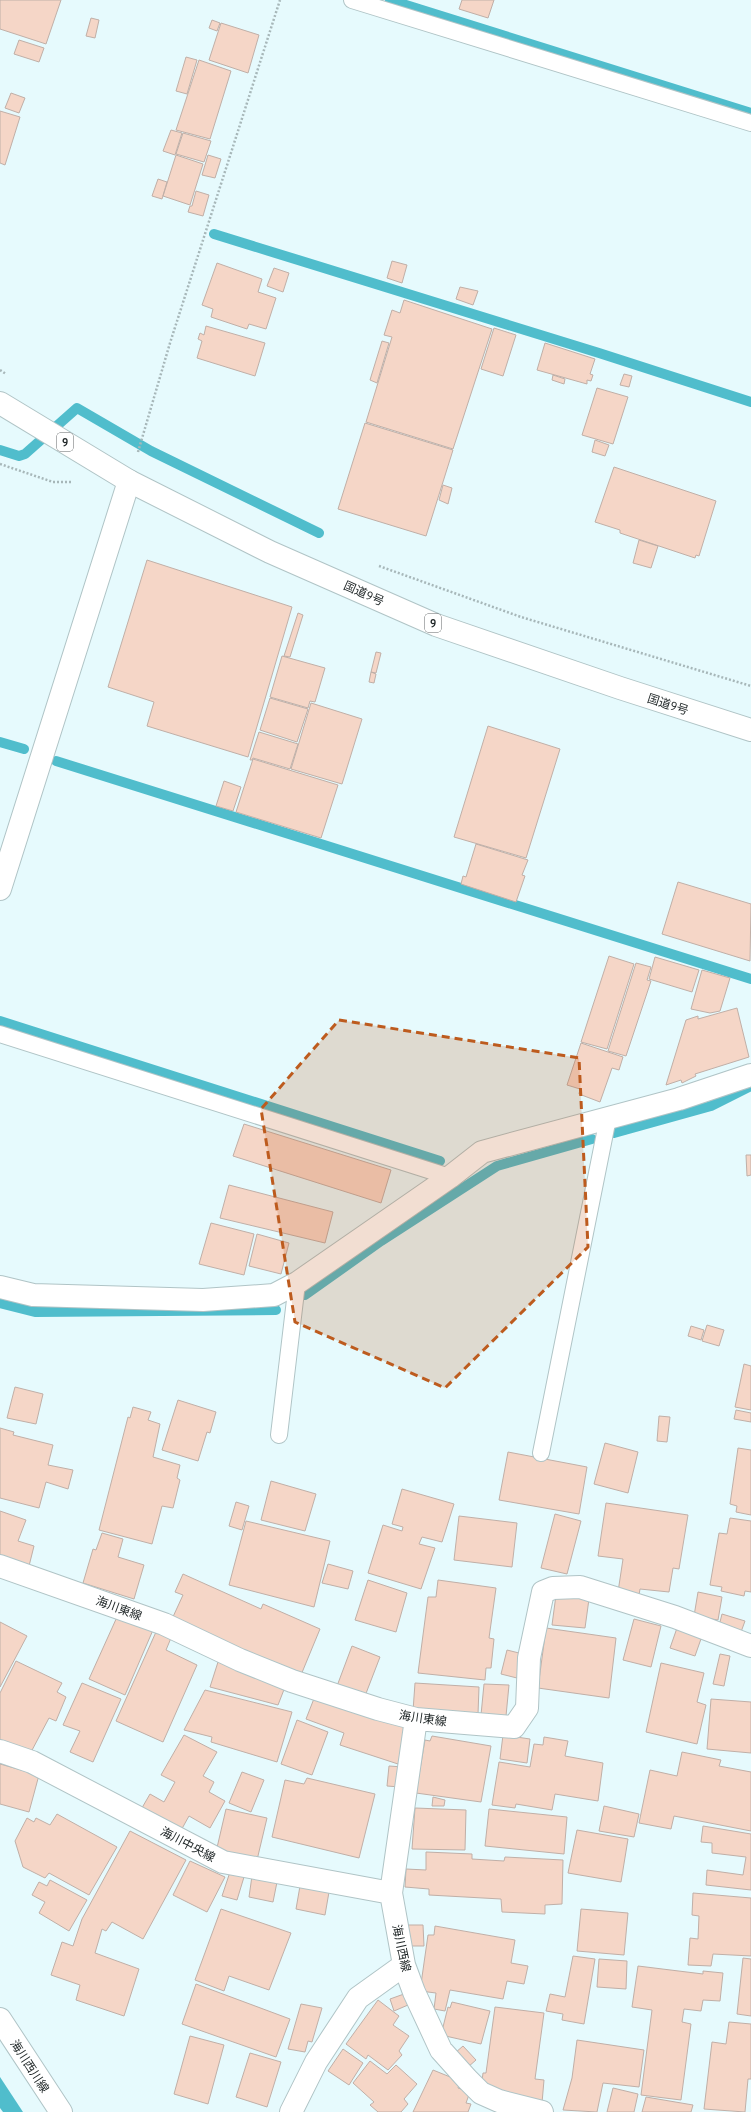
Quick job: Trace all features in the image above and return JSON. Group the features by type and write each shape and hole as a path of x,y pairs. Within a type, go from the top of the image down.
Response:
{"main road":[{"name":"国道9号","path":"0,403 129,481 270,552 436,625 620,688 751,730"},
{"path":"0,888 129,481"},
{"path":"0,1287 34,1295 203,1300 274,1294 297,1283 450,1177 482,1152 678,1099 751,1075"},
{"name":"海川東線","path":"0,1566 164,1624 240,1660 292,1681 378,1710 416,1719 514,1727 527,1708 529,1658 543,1592 552,1588 580,1587 675,1617 751,1646"},
{"name":"海川西線","path":"416,1719 391,1892 404,1965 414,1992 441,2050 467,2079 481,2093 499,2101 542,2112"},
{"name":"海川中央線","path":"0,1751 32,1762 222,1862 391,1892"},
{"path":"291,2112 316,2062 358,1998 404,1965"},
{"name":"海川西川線","path":"0,2019 61,2112"}],"lane":[{"path":"352,0 751,123"},
{"path":"0,1034 450,1177"},
{"path":"541,1452 608,1118"},
{"path":"279,1435 297,1283"}],"path":[{"path":"131,451 137,455 172,336 280,0"},
{"path":"0,370 13,378"},
{"path":"373,564 521,617 751,686"}],"highlighted area":[{"path":"339,1020 579,1058 588,1247 445,1388 295,1322 261,1109"}],"water":[{"path":"0,2077 23,2112 3,2112 0,2108"}],"building":[{"path":"0,0 61,0 46,44 0,29"},
{"path":"462,0 494,0 488,18 459,9"},
{"path":"91,18 99,20 95,38 86,36"},
{"path":"212,20 220,23 217,31 209,28"},
{"path":"221,23 259,35 248,73 209,60"},
{"path":"19,40 44,48 39,62 14,54"},
{"path":"186,57 197,60 187,94 176,91"},
{"path":"199,60 231,71 210,139 176,130"},
{"path":"11,93 25,98 19,113 5,108"},
{"path":"0,111 20,117 5,165 0,163"},
{"path":"171,130 182,133 175,155 163,151"},
{"path":"183,133 211,141 204,162 176,154"},
{"path":"176,155 203,164 190,205 163,196"},
{"path":"208,155 221,159 215,178 202,175"},
{"path":"158,179 167,182 162,199 152,196"},
{"path":"196,191 209,195 203,216 188,212 190,206 192,206"},
{"path":"392,261 407,265 402,283 387,278"},
{"path":"217,263 262,279 258,292 276,298 266,329 249,324 247,329 211,317 213,309 202,305"},
{"path":"274,268 289,273 283,292 267,286"},
{"path":"460,287 478,291 473,305 456,299"},
{"path":"404,300 492,329 453,449 366,422 392,337 384,335 392,310 400,313"},
{"path":"206,326 265,343 255,376 197,358 202,341 198,339 200,333 204,335"},
{"path":"494,328 516,335 503,376 481,369"},
{"path":"382,341 389,343 377,383 370,380"},
{"path":"545,343 595,359 590,374 593,375 591,381 587,380 587,384 537,370"},
{"path":"624,374 632,376 629,387 620,385"},
{"path":"553,375 565,379 564,384 552,380"},
{"path":"597,388 628,397 613,444 582,435"},
{"path":"365,423 453,450 426,536 338,509"},
{"path":"595,440 609,445 605,456 592,452"},
{"path":"614,467 716,501 699,556 696,555 695,558 620,533 620,530 595,522"},
{"path":"443,485 452,488 448,504 439,500"},
{"path":"639,540 658,546 651,568 633,563"},
{"path":"147,560 292,607 248,757 147,726 154,702 108,687"},
{"path":"298,613 303,615 290,657 284,656"},
{"path":"376,652 381,653 376,673 371,672"},
{"path":"282,656 325,668 315,702 310,701 308,708 270,697"},
{"path":"371,672 376,674 374,683 369,682"},
{"path":"270,698 308,709 297,742 260,730"},
{"path":"311,703 362,719 342,784 291,769"},
{"path":"488,726 560,749 526,858 454,837"},
{"path":"259,732 298,744 290,769 253,758 250,760"},
{"path":"253,759 338,785 321,838 236,812"},
{"path":"224,781 241,787 233,811 216,806"},
{"path":"476,844 528,860 522,875 525,876 516,902 461,884 463,876 466,877"},
{"path":"678,882 751,904 750,961 662,934"},
{"path":"609,956 634,964 607,1049 581,1042"},
{"path":"655,957 699,970 692,992 649,979"},
{"path":"636,963 651,967 647,980 651,981 626,1056 608,1051"},
{"path":"702,970 730,978 720,1011 710,1013 691,1009"},
{"path":"737,1008 749,1057 695,1074 696,1076 682,1083 681,1080 666,1085 686,1020 698,1016 698,1019"},
{"path":"581,1043 623,1057 619,1070 612,1068 600,1102 579,1094 580,1089 567,1085"},
{"path":"244,1124 391,1170 381,1203 233,1156"},
{"path":"746,1155 751,1155 751,1175 747,1176"},
{"path":"229,1185 333,1212 325,1243 220,1218"},
{"path":"211,1223 254,1234 244,1275 199,1264"},
{"path":"257,1234 289,1243 281,1274 249,1266"},
{"path":"707,1325 724,1330 719,1346 702,1341"},
{"path":"691,1326 704,1330 701,1340 688,1336"},
{"path":"744,1364 751,1366 751,1410 735,1407"},
{"path":"15,1387 43,1394 36,1424 7,1418"},
{"path":"178,1400 216,1412 210,1433 207,1432 198,1461 162,1450"},
{"path":"133,1407 151,1412 148,1420 160,1424 153,1457 180,1465 177,1478 180,1480 173,1508 162,1506 152,1544 99,1530 128,1417 130,1418"},
{"path":"736,1410 751,1413 751,1422 734,1419"},
{"path":"659,1416 670,1417 667,1442 657,1441"},
{"path":"0,1428 14,1432 13,1435 53,1445 48,1465 73,1470 68,1489 46,1482 39,1508 0,1498"},
{"path":"605,1443 638,1452 628,1493 594,1484"},
{"path":"738,1448 751,1450 751,1515 736,1512 737,1506 730,1504"},
{"path":"508,1452 587,1467 579,1514 499,1500"},
{"path":"271,1481 316,1494 305,1531 261,1520"},
{"path":"402,1489 454,1504 442,1542 422,1537 419,1544 435,1548 421,1589 368,1573 383,1525 402,1531 403,1527 392,1524"},
{"path":"236,1502 249,1506 242,1530 229,1526"},
{"path":"606,1503 688,1515 679,1569 673,1568 669,1592 640,1589 639,1595 618,1592 623,1559 598,1556"},
{"path":"0,1511 26,1520 18,1541 34,1546 29,1566 0,1557"},
{"path":"555,1514 581,1521 567,1574 541,1568"},
{"path":"459,1516 517,1523 512,1567 454,1560"},
{"path":"730,1518 751,1521 751,1592 745,1591 744,1596 721,1591 722,1587 710,1585 719,1533 727,1534"},
{"path":"246,1521 330,1541 314,1607 229,1585"},
{"path":"102,1533 123,1539 118,1557 144,1565 134,1599 83,1583 93,1549 96,1550"},
{"path":"328,1564 353,1571 348,1589 322,1583"},
{"path":"183,1574 261,1609 263,1604 320,1629 301,1675 172,1619 183,1595 175,1592"},
{"path":"368,1580 407,1593 396,1632 355,1620"},
{"path":"438,1580 496,1588 489,1638 494,1639 491,1668 486,1668 485,1680 418,1673 428,1597 436,1597"},
{"path":"698,1592 722,1597 718,1620 694,1616"},
{"path":"556,1595 589,1599 585,1628 552,1625"},
{"path":"722,1614 745,1621 741,1632 719,1626"},
{"path":"117,1617 153,1630 125,1695 89,1679"},
{"path":"634,1619 661,1626 651,1667 623,1660"},
{"path":"0,1622 27,1636 0,1687"},
{"path":"546,1628 616,1638 609,1698 538,1688"},
{"path":"677,1628 702,1636 695,1656 670,1648"},
{"path":"156,1632 171,1638 166,1650 197,1665 163,1742 116,1721"},
{"path":"352,1646 380,1657 365,1696 337,1686"},
{"path":"507,1650 523,1654 517,1678 501,1674"},
{"path":"720,1654 730,1656 724,1686 713,1684"},
{"path":"16,1661 62,1683 57,1692 66,1697 56,1721 49,1718 30,1754 0,1740 0,1693"},
{"path":"218,1662 255,1673 285,1687 278,1705 210,1687"},
{"path":"661,1663 704,1673 697,1702 706,1705 697,1744 646,1732"},
{"path":"82,1683 121,1699 93,1762 70,1752 80,1731 63,1725"},
{"path":"415,1683 479,1687 478,1714 413,1711"},
{"path":"484,1684 509,1685 506,1716 481,1715"},
{"path":"205,1690 292,1712 277,1762 211,1742 212,1737 184,1730"},
{"path":"315,1696 409,1727 398,1764 340,1745 344,1733 306,1719"},
{"path":"711,1699 751,1702 751,1753 707,1749"},
{"path":"297,1720 328,1732 312,1775 281,1764"},
{"path":"184,1735 217,1752 203,1776 214,1782 209,1792 225,1801 210,1828 189,1816 179,1834 139,1813 150,1794 164,1802 175,1782 161,1775"},
{"path":"503,1735 530,1739 527,1763 500,1759"},
{"path":"432,1736 491,1746 481,1802 416,1793 425,1740 430,1741"},
{"path":"544,1737 568,1741 565,1756 603,1763 598,1801 555,1794 552,1810 516,1804 515,1808 492,1805 499,1762 530,1767 534,1744 543,1745"},
{"path":"682,1752 721,1760 719,1766 751,1772 751,1831 674,1816 671,1829 639,1823 650,1770 677,1776"},
{"path":"0,1764 39,1775 29,1812 0,1804"},
{"path":"389,1766 403,1767 400,1787 387,1786"},
{"path":"242,1772 264,1780 251,1812 229,1803"},
{"path":"307,1778 375,1794 359,1858 272,1837 285,1780 304,1784"},
{"path":"433,1797 445,1800 444,1806 432,1806"},
{"path":"604,1806 639,1814 634,1837 599,1831"},
{"path":"415,1808 466,1810 465,1850 412,1849"},
{"path":"226,1809 267,1818 257,1860 216,1852"},
{"path":"489,1809 567,1817 564,1854 485,1846"},
{"path":"57,1814 117,1847 89,1895 49,1873 45,1878 23,1867 15,1841 27,1818 34,1822 36,1818 50,1825"},
{"path":"703,1826 751,1834 751,1890 706,1885 707,1870 743,1875 746,1857 712,1853 712,1843 701,1842"},
{"path":"577,1830 628,1839 621,1882 568,1873"},
{"path":"130,1831 186,1860 143,1939 112,1922 106,1931 102,1929 95,1953 139,1969 124,2016 76,2000 80,1985 51,1975 62,1942 73,1946 82,1919"},
{"path":"426,1852 472,1854 472,1859 504,1861 505,1857 563,1860 562,1904 545,1905 545,1914 502,1912 501,1899 429,1895 429,1889 405,1887 406,1869 426,1870"},
{"path":"190,1861 225,1877 207,1912 173,1895"},
{"path":"230,1872 244,1877 237,1900 222,1896"},
{"path":"252,1876 277,1882 273,1902 249,1897"},
{"path":"50,1880 87,1900 69,1931 39,1913 45,1902 32,1895 39,1882 47,1886"},
{"path":"300,1886 329,1892 325,1915 296,1909"},
{"path":"693,1893 751,1898 751,1956 713,1954 711,1966 688,1965 690,1938 698,1939 699,1916 692,1915"},
{"path":"221,1909 291,1933 269,1990 229,1976 224,1991 195,1980"},
{"path":"581,1909 628,1913 624,1955 577,1951"},
{"path":"407,1925 423,1925 424,1946 408,1946"},
{"path":"435,1926 515,1940 511,1963 528,1966 524,1984 507,1981 503,1999 450,1990 445,2011 434,2009 436,1993 420,1991 428,1935 434,1935"},
{"path":"573,1956 595,1959 584,2024 562,2020 563,2014 546,2011 550,1994 565,1997"},
{"path":"743,1958 751,1959 751,2016 737,2014"},
{"path":"599,1959 627,1961 626,1989 597,1987"},
{"path":"638,1966 703,1974 703,1971 723,1973 720,2001 703,2000 701,2011 684,2009 682,2022 691,2024 681,2100 641,2095 652,2010 632,2007"},
{"path":"196,1984 290,2019 276,2057 182,2024"},
{"path":"404,1994 408,2005 394,2011 390,1999"},
{"path":"378,2000 399,2016 393,2025 409,2036 399,2051 402,2055 388,2070 368,2055 366,2059 346,2044"},
{"path":"452,2002 490,2011 481,2044 441,2035 448,2007 450,2008"},
{"path":"301,2004 322,2008 312,2042 308,2041 305,2052 288,2049"},
{"path":"495,2007 544,2013 535,2079 544,2080 542,2103 501,2095 482,2081 483,2073 486,2073"},
{"path":"729,2022 751,2024 751,2079 748,2079 745,2112 704,2109 712,2042 726,2044"},
{"path":"190,2036 224,2045 208,2104 174,2094"},
{"path":"577,2040 644,2050 639,2087 603,2083 597,2112 563,2110 572,2078"},
{"path":"463,2046 476,2060 468,2067 455,2053"},
{"path":"343,2049 363,2063 349,2085 328,2071"},
{"path":"250,2053 281,2062 267,2107 236,2097"},
{"path":"370,2061 387,2074 396,2065 417,2084 404,2099 408,2104 401,2112 378,2112 370,2105 374,2102 353,2083"},
{"path":"433,2070 460,2081 458,2088 470,2092 466,2103 471,2104 468,2112 413,2112"},
{"path":"613,2088 638,2094 634,2112 607,2112"},
{"path":"646,2097 693,2105 691,2112 642,2112"}],"waterway":[{"path":"390,0 751,113"},
{"path":"214,234 599,353 751,402"},
{"path":"0,450 19,456 25,454 77,408 151,451 319,533"},
{"path":"0,742 24,749"},
{"path":"56,761 751,979"},
{"path":"0,1021 440,1161"},
{"path":"614,1133 711,1106 751,1086"},
{"path":"305,1295 381,1241 497,1166 592,1139"},
{"path":"0,1303 35,1312 276,1310"}]}
